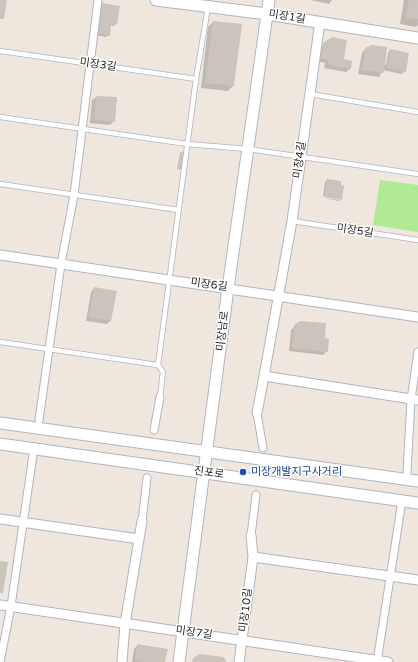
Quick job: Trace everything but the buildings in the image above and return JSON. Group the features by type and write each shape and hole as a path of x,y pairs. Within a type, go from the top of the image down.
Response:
{"street":[{"path":"39,420 61,264 74,195 98,0"},
{"name":"미장1길","path":"156,0 267,14 418,38"},
{"name":"미장남로","path":"179,662 228,288 269,0"},
{"name":"미장4길","path":"257,413 292,222 320,22"},
{"name":"미장6길","path":"0,255 418,316"},
{"path":"407,473 415,399 418,352"},
{"path":"264,376 415,399"},
{"path":"154,430 160,397"},
{"path":"257,413 264,448"},
{"name":"진포로","path":"0,423 418,481"},
{"name":"진포로","path":"0,444 418,502"},
{"path":"0,662 11,606 22,522 33,455"},
{"path":"122,662 125,624 142,521 147,478"},
{"path":"251,535 256,495"},
{"path":"377,661 401,507"},
{"path":"0,519 139,539"},
{"name":"미장10길","path":"239,662 253,557 251,535"},
{"path":"253,557 418,580"},
{"name":"미장7길","path":"0,605 388,662"}],"lane":[{"path":"160,397 163,372 158,365 196,79 208,7"},
{"name":"미장3길","path":"0,51 196,79"},
{"path":"310,94 418,112"},
{"path":"0,117 187,144 248,148 418,174"},
{"path":"0,184 179,210"},
{"name":"미장5길","path":"292,222 418,240"},
{"path":"0,342 158,365"}],"green space":[{"path":"380,180 418,185 418,232 373,225"}],"place":[{"name":"미장개발지구사거리","path":"243,472"}]}
